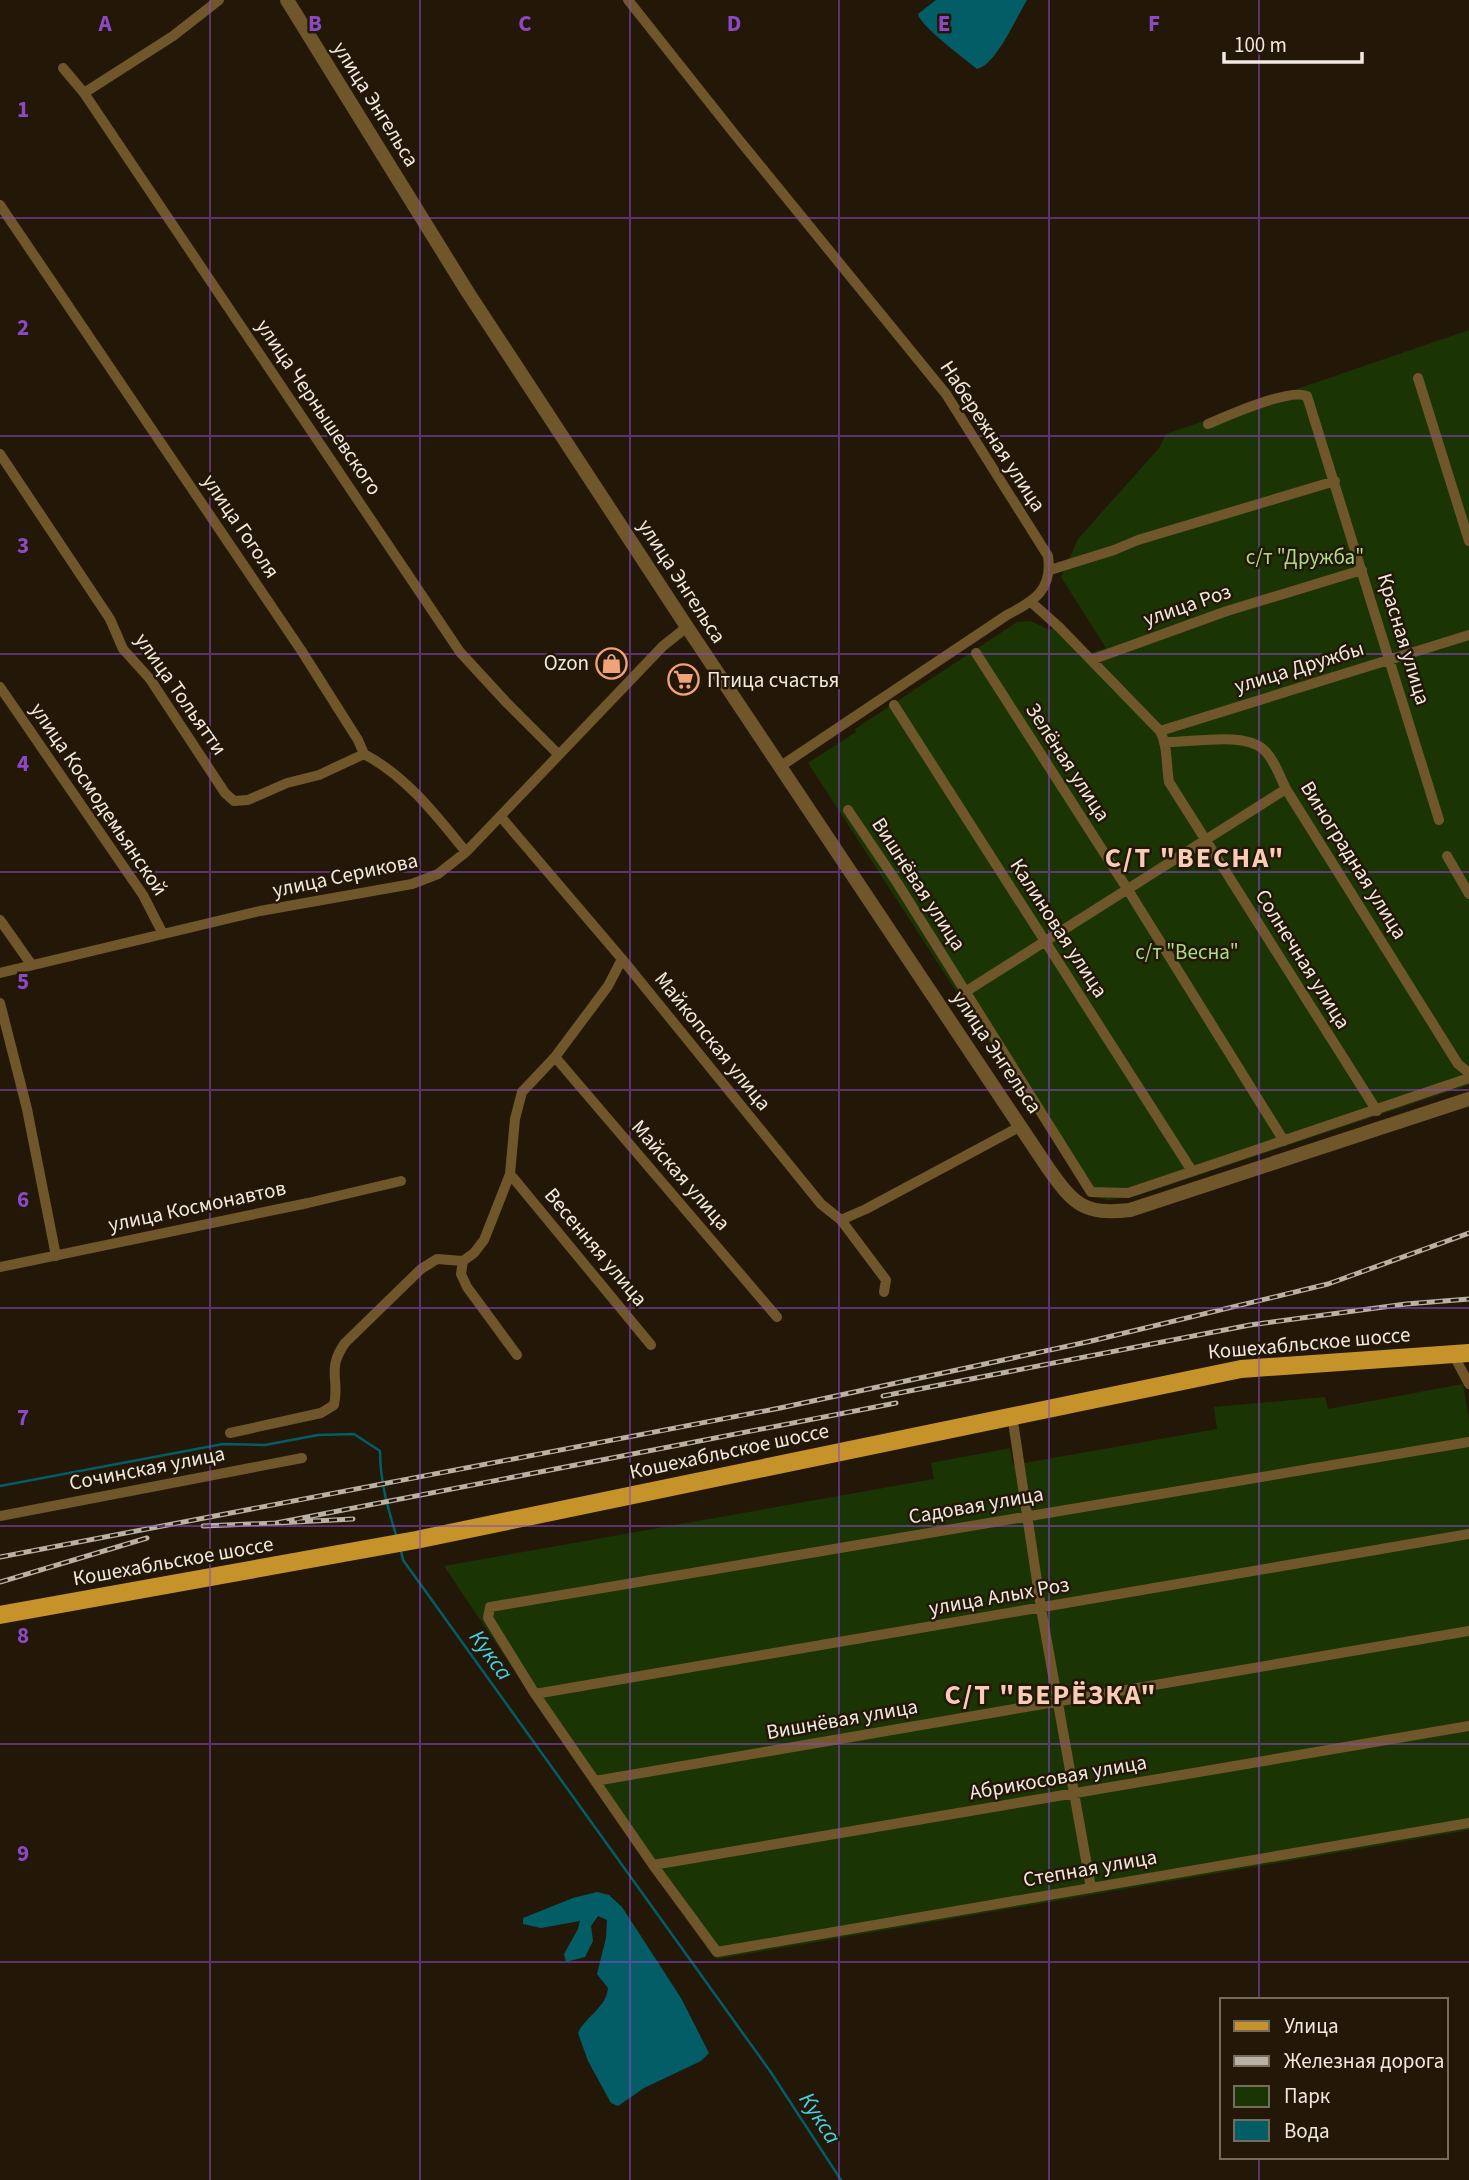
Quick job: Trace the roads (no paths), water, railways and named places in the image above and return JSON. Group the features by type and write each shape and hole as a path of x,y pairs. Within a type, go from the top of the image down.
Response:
{"main road":[{"name":"Кошехабльское шоссе","path":"0,1615 416,1540 1241,1369 1461,1353"}],"street":[{"path":"83,93 173,36 219,0"},
{"name":"улица Энгельса","path":"288,0 467,291 687,627 1063,1188 1082,1207 1108,1212 1130,1210 1469,1099"},
{"name":"Набережная улица","path":"628,0 946,394 1048,556 1050,570"},
{"name":"улица Чернышевского","path":"63,68 83,93 460,652 559,755"},
{"name":"улица Гоголя","path":"0,205 301,650 358,740 364,754 384,765 430,808 466,852"},
{"path":"1418,378 1469,541"},
{"name":"Красная улица","path":"1208,424 1274,399 1301,393 1307,396 1439,820"},
{"name":"улица Тольятти","path":"0,454 110,619 123,649 150,679 225,793 234,801 248,800 287,783 319,775 364,754"},
{"path":"781,766 1007,615 1031,602 1043,590 1050,570 1138,540 1335,481"},
{"name":"улица Роз","path":"1091,660 1104,653 1227,611 1362,570"},
{"name":"Солнечная улица","path":"1031,602 1059,627 1160,731 1166,742 1165,758 1169,782 1377,1111"},
{"name":"улица Серикова","path":"0,973 332,897 412,884 438,874 466,852 663,646 687,627"},
{"name":"улица Дружбы","path":"1160,731 1469,635"},
{"name":"Зелёная улица","path":"976,653 1284,1141"},
{"name":"улица Космодемьянской","path":"0,687 143,895 163,934"},
{"name":"Калиновая улица","path":"894,705 1192,1171"},
{"name":"Виноградная улица","path":"1166,742 1226,739 1264,749 1286,789 1458,1063 1469,1076"},
{"path":"965,992 1286,789"},
{"name":"Вишнёвая улица","path":"848,810 898,884 1091,1192 1128,1193 1192,1171"},
{"name":"Майкопская улица","path":"500,817 622,960 821,1204 841,1220 886,1280 884,1292"},
{"path":"1447,856 1469,894"},
{"path":"0,920 31,964"},
{"path":"517,1355 467,1287 461,1274 463,1261 474,1253 484,1240 510,1174 515,1119 522,1091 555,1057 608,986 622,960"},
{"path":"0,1003 27,1109 56,1256"},
{"name":"Майская улица","path":"555,1057 777,1317"},
{"path":"1192,1171 1377,1111 1469,1076"},
{"path":"841,1220 1021,1126"},
{"name":"Весенняя улица","path":"510,1174 651,1345"},
{"name":"улица Космонавтов","path":"0,1267 401,1181"},
{"name":"Сочинская улица","path":"230,1433 321,1413 334,1405 337,1394 333,1374 336,1356 345,1343 421,1269 437,1259 463,1261"},
{"path":"1461,1353 1469,1384"},
{"path":"1012,1415 1041,1608 1091,1888"},
{"name":"Садовая улица","path":"534,1694 492,1628 488,1618 490,1606 1469,1442"},
{"name":"Сочинская улица","path":"0,1516 302,1458"},
{"name":"улица Алых Роз","path":"534,1694 1469,1534"},
{"name":"Вишнёвая улица","path":"595,1782 1469,1631"},
{"path":"534,1694 653,1865"},
{"name":"Абрикосовая улица","path":"653,1865 1469,1726"},
{"name":"Степная улица","path":"653,1865 717,1952 1469,1823"}],"water":[{"path":"936,0 1027,0 998,50 984,66 977,69 934,34 918,14"},
{"path":"597,1892 609,1895 622,1907 681,1998 709,2053 701,2061 644,2088 618,2106 611,2103 588,2061 578,2033 607,1995 608,1988 597,1974 606,1938 607,1920 598,1916 591,1926 593,1941 585,1957 566,1962 564,1954 580,1921 541,1928 523,1924 523,1918 573,1898"}],"waterway":[{"name":"Кукса","path":"0,1486 223,1444 265,1445 318,1435 354,1434 380,1451 383,1485 397,1538"},
{"name":"Кукса","path":"401,1551 403,1560 770,2071 841,2180"}],"railway":[{"path":"0,1557 780,1408 1087,1342 1328,1284 1469,1233"},
{"path":"883,1396 1250,1325 1406,1304 1469,1299"},
{"path":"353,1519 276,1523 896,1403"},
{"path":"203,1526 276,1523"},
{"path":"0,1582 147,1538"}],"place":[{"name":"Ozon","path":"612,663"},
{"name":"Птица счастья","path":"684,680"}],"district":[{"name":"С/Т \"ВЕСНА\"","path":"1195,858"},
{"name":"С/Т \"БЕРЁЗКА\"","path":"1051,1695"}],"park label":[{"name":"с/т \"Дружба\"","path":"1305,557"},
{"name":"с/т \"Весна\"","path":"1187,952"}]}
